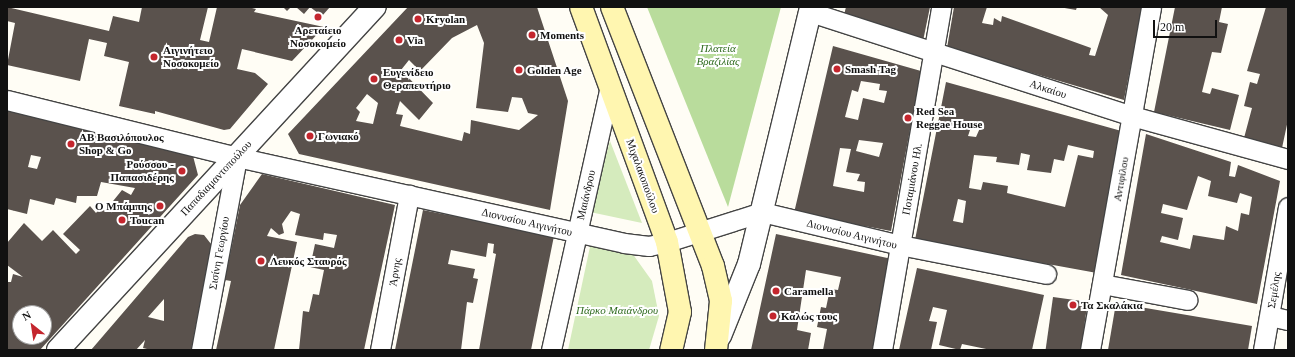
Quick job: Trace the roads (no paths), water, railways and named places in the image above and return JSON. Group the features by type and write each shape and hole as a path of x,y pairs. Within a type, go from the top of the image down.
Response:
{"main road":[{"name":"Μιχαλακοπούλου","path":"581,7 667,242 680,312 671,350"},
{"path":"612,7 701,233 718,281 718,344"}],"street":[{"name":"Παπαδιαμαντοπούλου","path":"58,350 375,7"},
{"name":"Ποταμιάνου Ηλ.","path":"882,350 941,7"},
{"name":"Αντιφίλου","path":"1090,350 1151,7"},
{"name":"Αλκαίου","path":"810,9 934,52 1132,116 1288,159"},
{"path":"718,344 749,264 810,9"},
{"name":"Μαιάνδρου","path":"551,350 610,86"},
{"name":"Διονυσίου Αιγινήτου","path":"7,100 236,157 577,233 649,246 701,233 762,212 900,245 1046,274"},
{"name":"Σισίνη Γεωργίου","path":"202,350 236,157"},
{"name":"Άρνης","path":"380,350 409,195"},
{"name":"Σεμέλης","path":"1264,350 1279,318 1288,207"},
{"path":"1102,284 1188,300"}],"place":[{"name":"Αρεταίειο Νοσοκομείο","path":"318,17"},
{"name":"Kryolan","path":"418,19"},
{"name":"Moments","path":"532,35"},
{"name":"Via","path":"399,40"},
{"name":"Αιγινήτειο Νοσοκομείο","path":"154,57"},
{"name":"Smash Tag","path":"837,69"},
{"name":"Golden Age","path":"519,70"},
{"name":"Ευγενίδειο Θεραπευτήριο","path":"374,79"},
{"name":"Red Sea Reggae House","path":"908,118"},
{"name":"Γωνιακό","path":"310,136"},
{"name":"ΑΒ Βασιλόπουλος Shop & Go","path":"71,144"},
{"name":"Ρούσσου - Παπασιδέρης","path":"182,171"},
{"name":"Ο Μπάμπης","path":"160,206"},
{"name":"Toucan","path":"122,220"},
{"name":"Λευκός Σταυρός","path":"261,261"},
{"name":"Caramella","path":"776,291"},
{"name":"Τα Σκαλάκια","path":"1073,305"},
{"name":"Καλώς τους","path":"773,316"}],"park label":[{"name":"Πλατεία Βραζιλίας","path":"718,55"},
{"name":"Πάρκο Μαιάνδρου","path":"617,310"}]}
